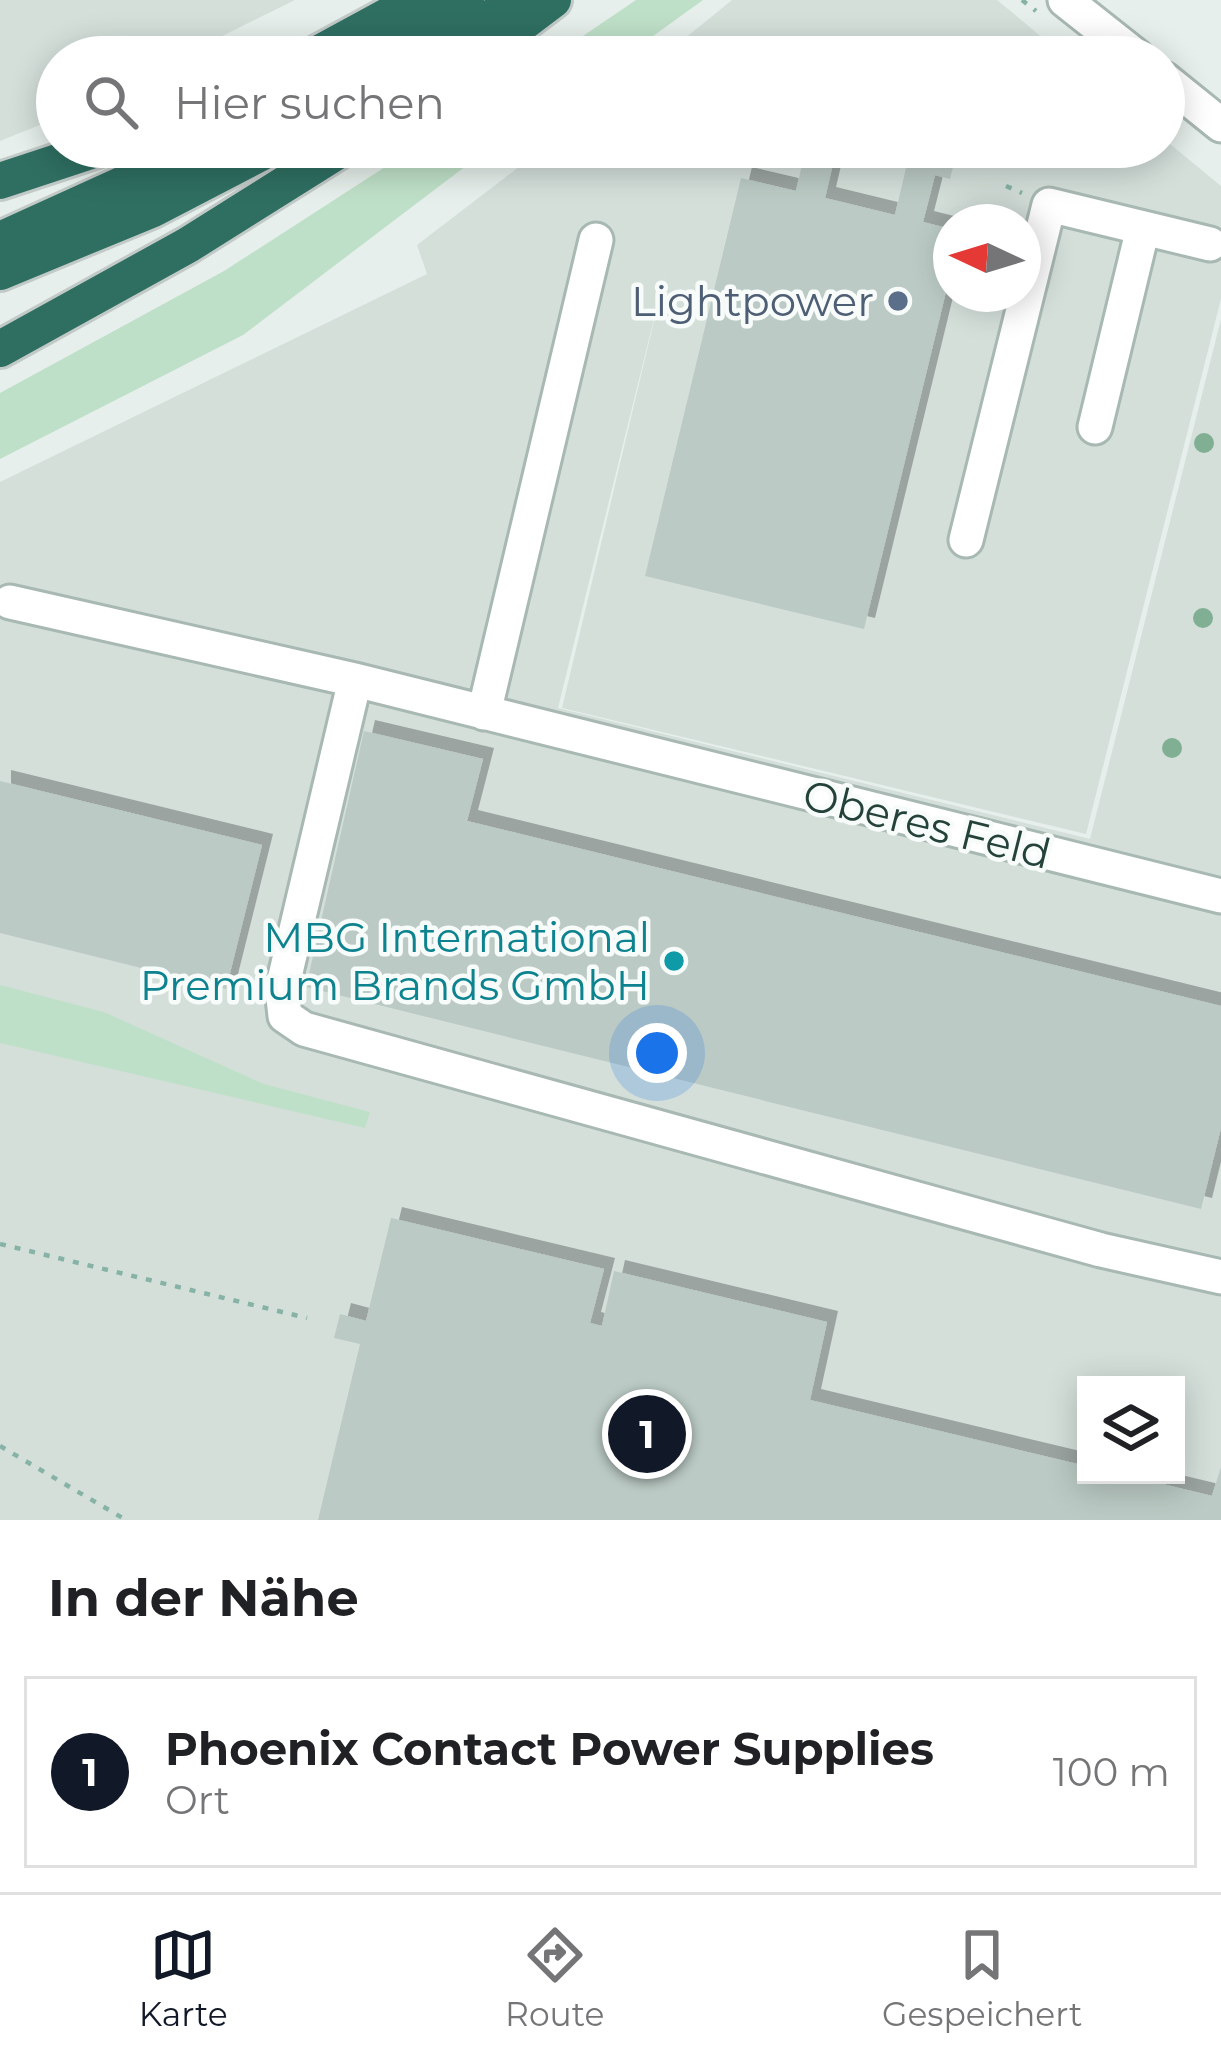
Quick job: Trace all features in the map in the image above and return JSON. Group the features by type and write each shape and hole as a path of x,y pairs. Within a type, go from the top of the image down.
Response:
{"highway":[{"path":"351,36 417,0"},
{"path":"407,36 466,0"},
{"path":"462,36 518,0"},
{"path":"505,36 554,0"},
{"path":"0,182 41,168"},
{"path":"0,240 159,168"},
{"path":"0,272 153,209 232,168"},
{"path":"0,349 188,244 310,168"}],"street":[{"path":"1066,0 1111,36"},
{"path":"1185,96 1221,125"},
{"path":"966,540 1049,205 1210,244"},
{"path":"1095,427 1143,228"},
{"path":"484,712 596,240"},
{"name":"Oberes Feld","path":"10,602 355,680 1221,896"},
{"path":"355,680 282,989 285,1016 304,1029 1100,1250 1221,1276"}],"path":[{"path":"0,1244 307,1318"},
{"path":"0,1446 126,1520"}],"shaded area":[{"path":"0,0 295,0 222,36 36,36 36,126 0,141"},
{"path":"732,0 997,0 1041,36 688,36"},
{"path":"1185,156 1221,186 1221,299 1086,834 562,708 667,266 558,708 1090,839 1221,319 1221,1520 0,1520 0,482 427,274 417,245 518,168 1185,168"}],"green space":[{"path":"636,0 703,0 653,36 583,36"},
{"path":"383,168 463,168 243,335 0,459 0,393 224,271"},
{"path":"0,985 104,1012 264,1084 370,1112 365,1128 0,1043"}],"building":[{"path":"801,168 832,168 825,198 895,215 906,168 953,168 950,179 935,175 923,222 933,224 933,312 941,312 864,629 645,576 741,178 796,191"},
{"name":"MBG International Premium Brands GmbH","path":"364,731 483,759 467,821 1221,1006 1221,1128 1201,1209 306,987"},
{"path":"0,781 262,845 226,989 0,933"},
{"path":"391,1218 604,1269 590,1323 602,1326 614,1271 827,1322 810,1400 1077,1464 1077,1484 1162,1484 1212,1496 1221,1467 1221,1520 318,1520 360,1344 334,1338 340,1314 366,1321"}],"place":[{"name":"Lightpower","path":"898,301"},
{"name":"MBG International Premium Brands GmbH","path":"674,961"},
{"name":"Phoenix Contact Power Supplies","path":"647,1434"}]}
